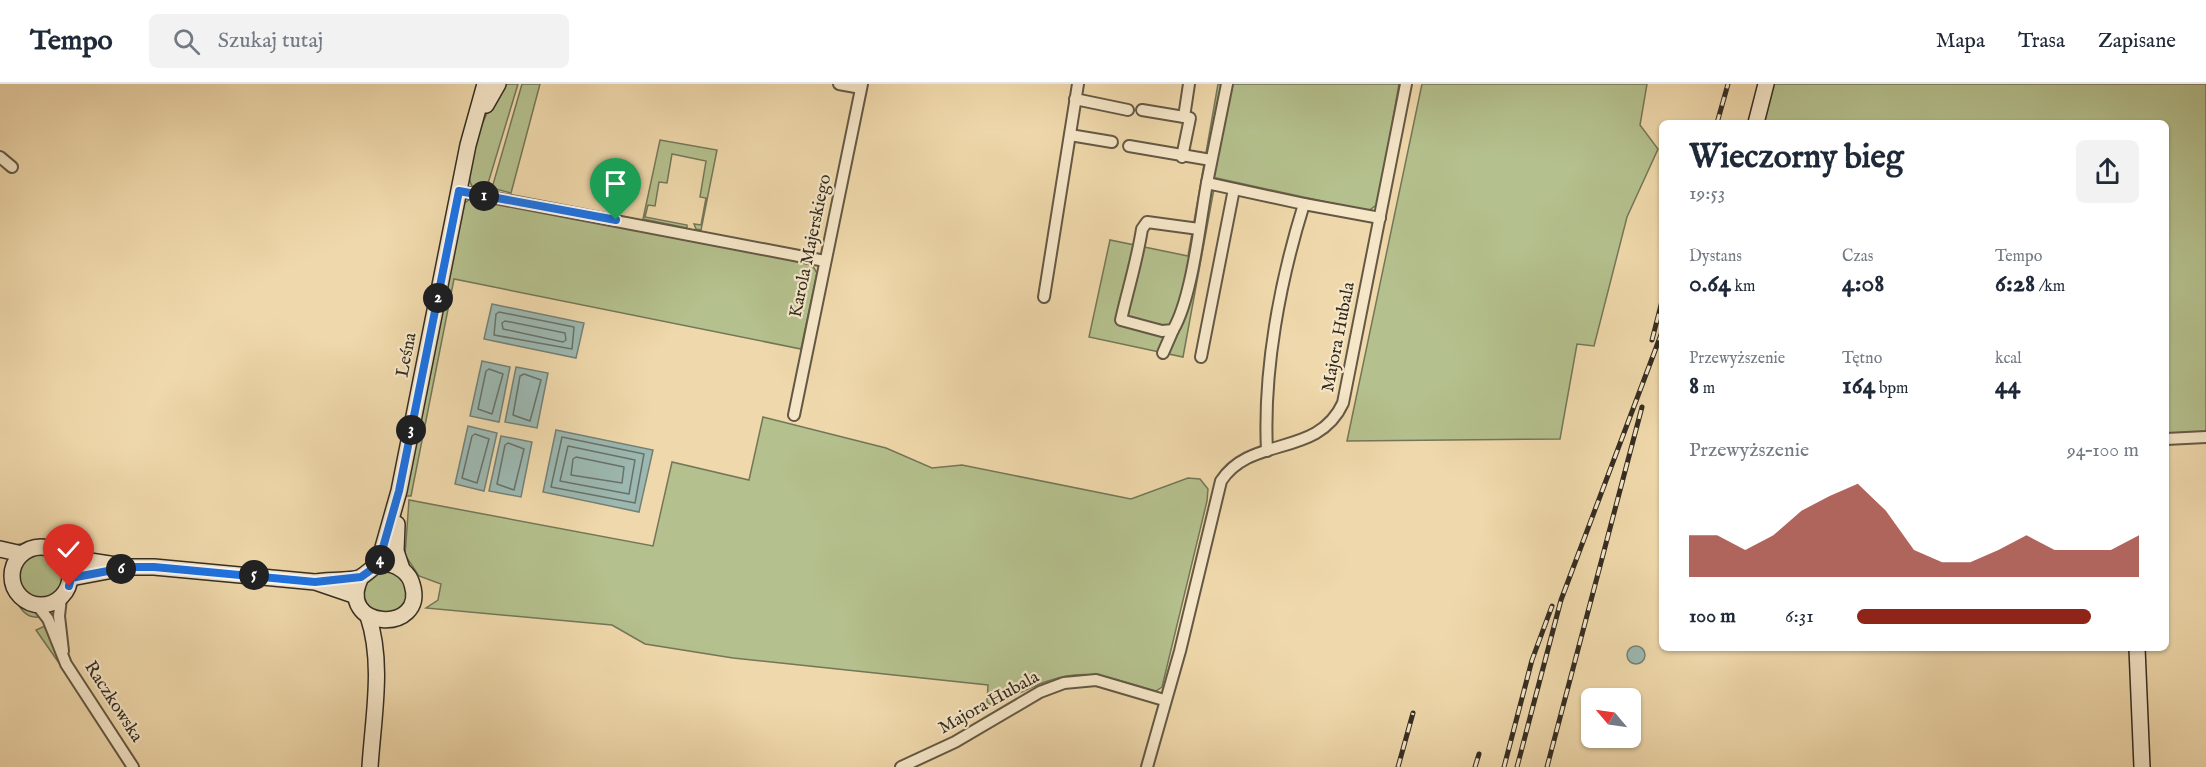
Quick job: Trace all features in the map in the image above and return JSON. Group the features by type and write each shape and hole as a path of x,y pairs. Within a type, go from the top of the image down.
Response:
{"main road":[{"name":"Leśna","path":"378,565 399,491 468,145 486,84"},
{"name":"Leśna","path":"459,191 483,113 498,84"},
{"path":"1757,120 1766,84"},
{"name":"Leśna","path":"399,491 396,551 402,569"},
{"path":"64,557 71,578 61,598 51,604 37,605 26,601 19,595 14,587 12,570 22,554 29,549 46,547 64,557 129,567 154,567 315,582 361,577 378,565 390,565 402,569 412,585 413,598 403,615 392,621 379,621 368,616"},
{"path":"0,549 22,554"},
{"path":"0,560 12,570"},
{"path":"71,578 129,567"},
{"path":"361,577 356,596 360,607 368,616 374,633 376,666 370,767"},
{"path":"315,582 356,596"},
{"path":"376,666 392,621"},
{"path":"2137,651 2142,767"}],"street":[{"path":"839,84 861,86"},
{"path":"1044,297 1078,84"},
{"path":"1184,117 1189,84"},
{"path":"1163,353 1178,321 1199,229 1227,84"},
{"name":"Majora Hubala","path":"1147,767 1164,700 1180,651 1221,482 1237,464 1268,450 1315,434 1331,423 1338,413 1346,391 1406,84"},
{"name":"Karola Majerskiego","path":"794,415 861,86"},
{"path":"1075,99 1128,110"},
{"path":"1142,110 1190,118 1182,157"},
{"path":"1070,135 1112,142"},
{"path":"1129,146 1182,157 1211,160"},
{"path":"0,157 12,167"},
{"path":"1207,183 1380,218"},
{"path":"1201,357 1234,189"},
{"path":"459,191 825,261"},
{"path":"1268,450 1268,380 1292,247 1304,204"},
{"path":"1173,330 1162,331 1121,320 1129,284 1134,275 1142,229 1151,221 1199,229"},
{"path":"2169,439 2206,437"},
{"name":"Raczkowska","path":"61,598 58,616 63,657"},
{"name":"Raczkowska","path":"37,605 48,620 75,680 133,767"},
{"name":"Majora Hubala","path":"901,767 955,742 1040,692 1064,683 1096,680 1164,700"}],"green space":[{"path":"502,84 518,84 486,190 472,186 469,176 470,164 478,134"},
{"path":"522,84 540,84 511,193 492,188"},
{"path":"1218,84 1399,84 1378,204 1368,211 1216,178 1183,357 1089,337 1110,240 1188,256"},
{"path":"1422,84 1647,84 1640,125 1658,149 1627,217 1594,346 1577,344 1560,439 1347,441"},
{"path":"1772,84 2206,84 2206,434 2169,435 2169,120 1763,120"},
{"path":"660,140 717,150 701,230 696,229 694,224 701,225 706,198 700,197 706,161 672,154 667,183 659,182 655,206 648,205 645,217 687,225 687,228 643,219"},
{"path":"472,198 811,263 817,273 801,349 454,279 411,496 403,496 464,203"},
{"path":"763,417 886,448 932,468 962,465 1131,499 1188,478 1200,479 1208,489 1207,501 1162,687 1156,691 1093,675 1067,676 1041,683 993,706 987,702 988,685 733,658 645,644 612,625 426,608 438,600 441,584 419,576 405,555 409,500 653,546 672,462 749,480"},
{"path":"40,539 56,541 77,552 68,554 61,548 48,543 13,550 16,545"},
{"path":"35,547 47,547 62,555 70,570 70,582 62,597 47,605 35,605 20,597 12,582 12,570 20,555"},
{"path":"385,570 400,577 407,592 400,607 385,614 370,607 363,592 370,577"},
{"path":"8,588 21,602 44,616 26,614"},
{"path":"47,625 59,663 36,630"}],"water":[{"path":"492,304 584,323 576,358 484,339"},
{"path":"482,361 510,367 499,422 470,416"},
{"path":"516,367 548,373 537,428 505,422"},
{"path":"468,426 497,433 484,491 455,484"},
{"path":"556,430 653,450 639,512 543,492"},
{"path":"501,436 532,442 521,497 489,491"},
{"path":"1636,646 1642,649 1645,655 1642,661 1636,664 1630,661 1627,655 1630,649"}],"railway":[{"path":"1718,120 1728,84"},
{"path":"1652,340 1659,313"},
{"path":"1517,767 1561,600 1659,340"},
{"path":"1547,767 1642,407"},
{"path":"1504,767 1532,660 1552,606"},
{"path":"1398,767 1413,713"},
{"path":"1475,767 1479,754"}],"route":[{"path":"69,586 71,578 129,567 248,574 315,582 361,577 368,569 378,565 399,491 459,191 616,220"}]}
